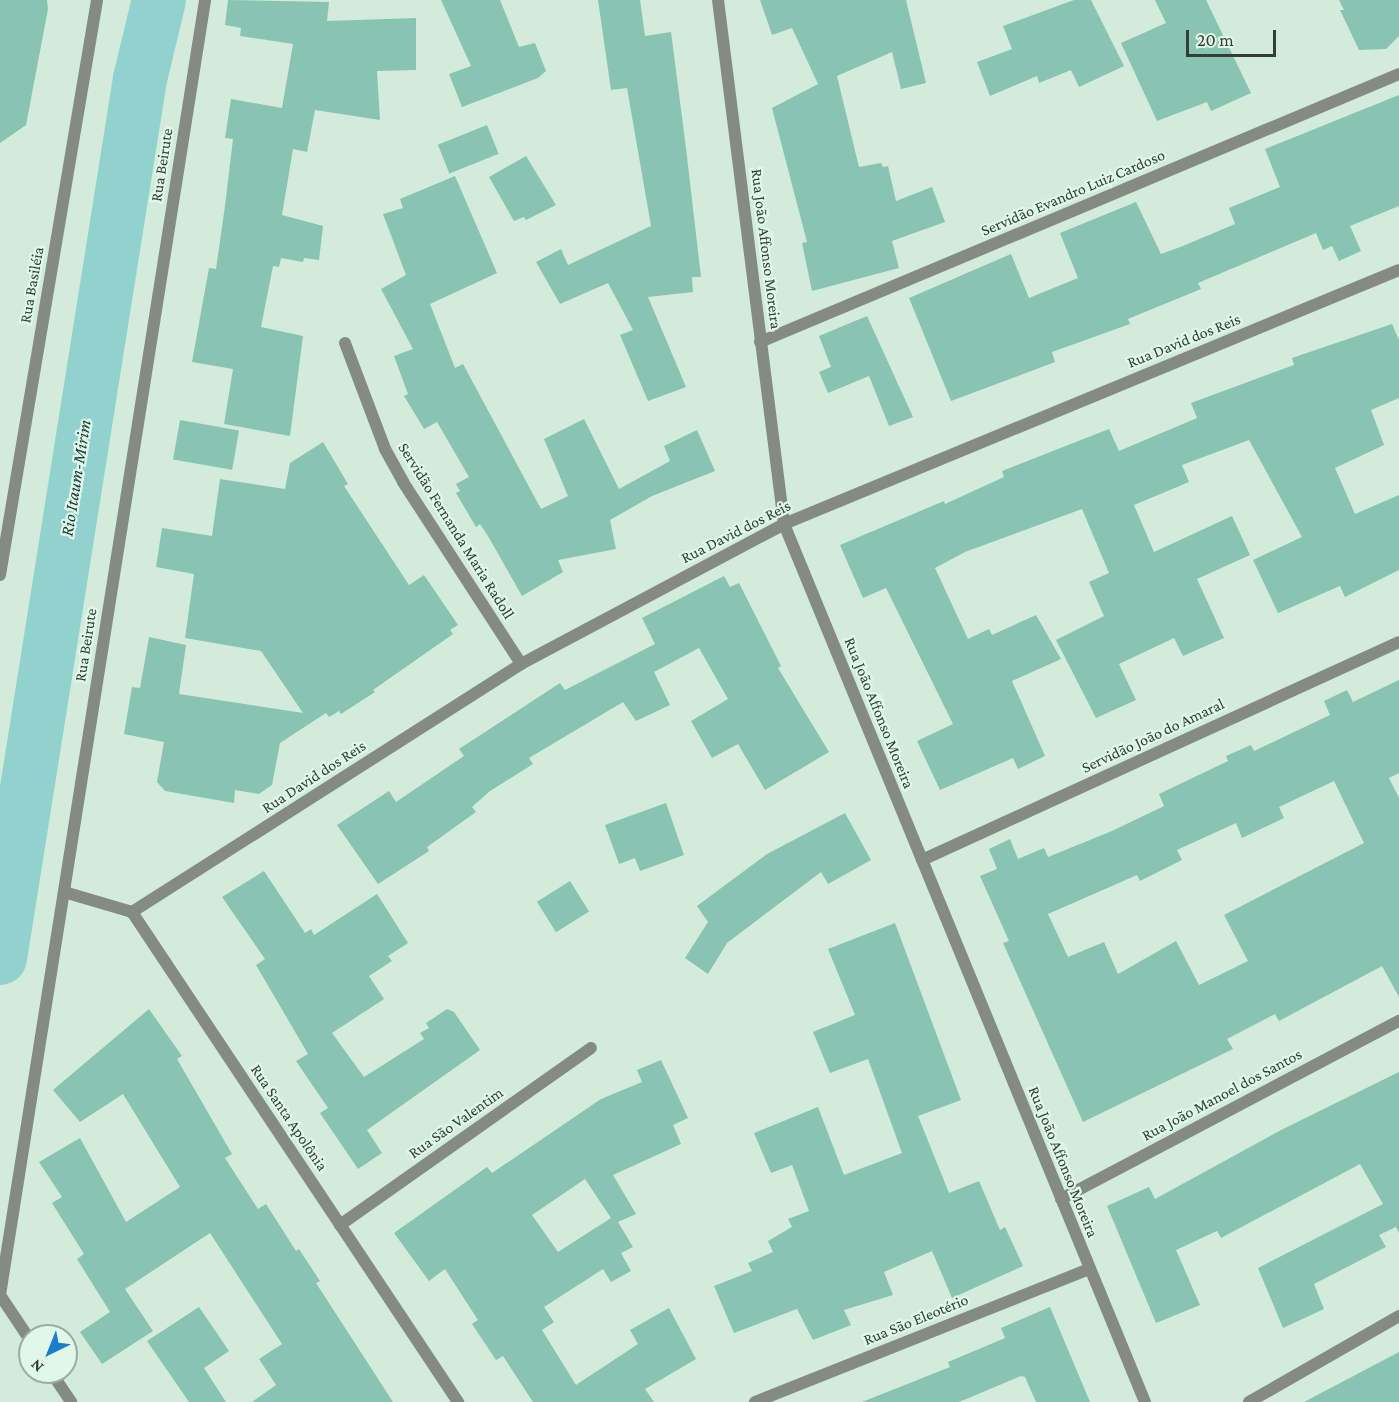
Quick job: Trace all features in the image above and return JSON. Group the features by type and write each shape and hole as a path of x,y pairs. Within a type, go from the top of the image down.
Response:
{"street":[{"name":"Rua Basiléia","path":"0,575 97,0"},
{"name":"Rua Beirute","path":"0,1295 205,0"},
{"name":"Rua João Affonso Moreira","path":"718,0 783,524 1145,1402"},
{"name":"Servidão Evandro Luiz Cardoso","path":"760,342 1399,74"},
{"name":"Rua David dos Reis","path":"132,912 521,664 783,524 1399,270"},
{"name":"Servidão Fernanda Maria Radoll","path":"345,343 385,449 403,482 521,664"},
{"name":"Servidão João do Amaral","path":"921,860 1399,642"},
{"path":"64,892 132,912"},
{"name":"Rua Santa Apolônia","path":"132,912 458,1402"},
{"name":"Rua João Manoel dos Santos","path":"1061,1199 1399,1021"},
{"name":"Rua São Valentim","path":"340,1225 591,1048"},
{"name":"Rua São Eleotério","path":"755,1402 1089,1269"},
{"path":"0,1295 19,1324"},
{"path":"1249,1402 1399,1316"},
{"path":"59,1384 71,1402"}],"building":[{"path":"0,0 47,0 48,9 26,125 0,143"},
{"path":"228,0 329,2 327,21 416,18 416,70 377,71 380,120 315,110 307,152 293,149 282,215 323,226 319,260 304,258 303,262 281,258 279,267 273,266 261,327 303,336 290,436 224,424 233,369 192,362 209,268 216,269 233,139 225,138 231,99 282,108 293,44 240,36 241,28 225,25"},
{"path":"441,0 500,0 519,47 535,43 546,71 538,78 462,107 449,74 471,66"},
{"path":"598,0 640,0 645,36 671,32 686,148 701,277 692,277 693,292 648,297 686,387 648,401 620,335 633,330 608,283 560,304 536,262 561,249 568,265 651,226 627,88 611,90"},
{"path":"760,0 906,0 926,83 901,89 892,52 837,76 859,167 881,163 883,167 888,166 896,201 932,187 945,222 892,241 899,268 812,291 802,243 807,242 772,108 818,84 792,28 772,35"},
{"path":"1074,0 1091,0 1124,66 1079,87 1071,70 1039,83 1037,76 990,96 977,62 1012,49 1003,26"},
{"path":"1155,0 1206,0 1251,93 1211,111 1207,102 1157,121 1121,43 1166,23"},
{"path":"1339,0 1399,0 1399,36 1386,49 1359,50 1340,10 1344,10"},
{"path":"1399,95 1399,206 1350,226 1361,251 1339,261 1332,246 1323,250 1316,233 1198,283 1201,289 1128,319 1130,324 1052,352 1055,362 951,401 909,298 1011,254 1029,298 1078,278 1060,233 1136,202 1161,254 1183,246 1235,224 1229,208 1280,187 1265,149"},
{"path":"487,125 499,154 449,174 438,145"},
{"path":"526,156 556,205 526,220 524,217 514,221 489,177"},
{"path":"455,176 497,273 430,304 455,368 463,364 541,509 568,496 544,439 584,419 619,489 670,461 664,446 697,430 715,471 652,496 610,520 616,549 558,560 563,572 522,596 488,536 480,524 476,527 456,493 460,491 456,484 469,477 437,422 424,429 404,396 408,394 394,356 413,349 381,289 406,275 383,214 403,208 400,199"},
{"path":"867,316 913,417 889,426 869,376 828,393 819,372 831,367 819,336"},
{"path":"1392,324 1399,340 1399,398 1371,410 1384,445 1335,468 1355,514 1399,495 1399,570 1345,597 1340,586 1278,613 1253,560 1302,537 1249,440 1182,465 1189,482 1134,505 1154,552 1232,516 1250,555 1197,579 1224,638 1183,656 1174,638 1119,664 1136,700 1096,718 1056,640 1104,616 1089,582 1109,573 1082,509 965,552 935,568 968,639 989,629 992,635 1036,615 1061,659 1012,681 1045,756 1018,769 1013,758 940,790 917,741 953,724 886,588 863,598 840,545 944,501 945,504 1004,477 1002,471 1109,429 1119,451 1197,418 1191,403 1294,365 1292,358"},
{"path":"180,420 239,430 232,470 173,459"},
{"path":"323,442 348,484 344,486 409,585 424,575 458,625 450,630 453,634 373,690 375,692 341,714 339,711 329,717 326,713 280,743 272,785 259,794 235,790 234,803 165,791 157,782 164,742 124,734 132,687 140,688 149,637 186,645 179,694 303,713 261,651 185,638 194,574 156,567 162,528 212,536 220,479 285,489 290,463"},
{"path":"724,576 730,587 739,583 781,666 778,668 829,752 765,790 738,744 712,758 691,721 728,699 699,648 654,672 670,705 636,721 623,702 529,758 533,764 490,791 472,807 476,812 427,847 429,851 378,884 337,825 389,791 396,802 464,756 459,749 560,683 565,690 655,644 642,618"},
{"path":"1399,680 1399,773 1389,778 1399,798 1399,997 1382,966 1279,1021 1275,1014 1227,1039 1233,1049 1083,1122 1003,943 1009,941 980,876 997,869 989,849 1010,839 1018,859 1044,848 1048,857 1112,831 1164,806 1159,794 1228,761 1226,756 1251,745 1254,751 1330,715 1324,701 1347,690 1353,702","holes":["1334,781 1364,843 1224,915 1248,961 1199,985 1176,941 1118,974 1104,942 1068,957 1048,914 1137,875 1140,881 1182,860 1177,850 1236,823 1242,838 1284,818 1279,807"]},
{"path":"666,803 684,855 640,871 635,858 619,864 605,825"},
{"path":"845,813 871,860 828,884 821,872 727,943 708,974 685,958 708,922 697,906 767,854"},
{"path":"264,871 305,933 311,929 314,935 377,894 408,943 388,956 392,961 369,976 384,999 332,1033 364,1077 424,1039 420,1033 429,1028 426,1023 447,1009 454,1012 480,1050 367,1130 382,1153 358,1169 320,1113 328,1108 296,1061 308,1054 256,965 265,959 222,897"},
{"path":"570,881 589,912 556,932 537,902"},
{"path":"895,923 961,1100 918,1116 949,1193 979,1181 1000,1230 1005,1227 1023,1266 952,1298 932,1251 884,1272 893,1295 844,1310 851,1325 813,1340 797,1309 734,1333 714,1286 752,1271 748,1263 773,1252 768,1241 792,1227 788,1219 809,1211 792,1165 771,1173 754,1133 818,1107 844,1175 902,1153 868,1059 830,1073 813,1032 855,1015 828,949"},
{"path":"149,1009 182,1056 177,1059 232,1154 225,1158 258,1209 266,1204 296,1251 299,1249 320,1281 316,1283 393,1402 252,1402 276,1385 259,1359 282,1344 210,1233 125,1289 153,1331 102,1364 80,1332 110,1312 77,1259 84,1254 52,1203 62,1197 39,1162 80,1138 126,1222 180,1187 123,1094 80,1122 53,1090"},
{"path":"661,1060 688,1118 673,1125 681,1144 613,1175 636,1214 618,1222 633,1247 621,1253 631,1271 611,1282 603,1269 544,1307 554,1322 542,1330 576,1385 638,1344 630,1330 669,1308 696,1359 645,1389 654,1402 533,1402 503,1356 496,1360 472,1324 478,1320 445,1269 429,1281 394,1233 487,1167 492,1173 601,1099 642,1082 637,1070","holes":["585,1179 611,1218 558,1252 532,1215"]},
{"path":"1399,1072 1399,1233 1396,1227 1379,1235 1386,1247 1314,1284 1324,1309 1283,1328 1258,1268 1383,1204 1360,1164 1221,1238 1217,1231 1176,1250 1200,1305 1156,1323 1107,1206 1149,1187 1155,1199 1281,1130"},
{"path":"199,1307 229,1351 204,1368 226,1402 189,1402 147,1341"},
{"path":"1050,1307 1090,1402 1036,1402 1025,1377 1021,1376 959,1402 862,1402 950,1367 948,1362 1005,1338 1001,1328"},
{"path":"1399,1352 1399,1402 1304,1402"}],"waterway":[{"name":"Rio Itaum-Mirim","path":"0,958 140,79 159,0"}]}
